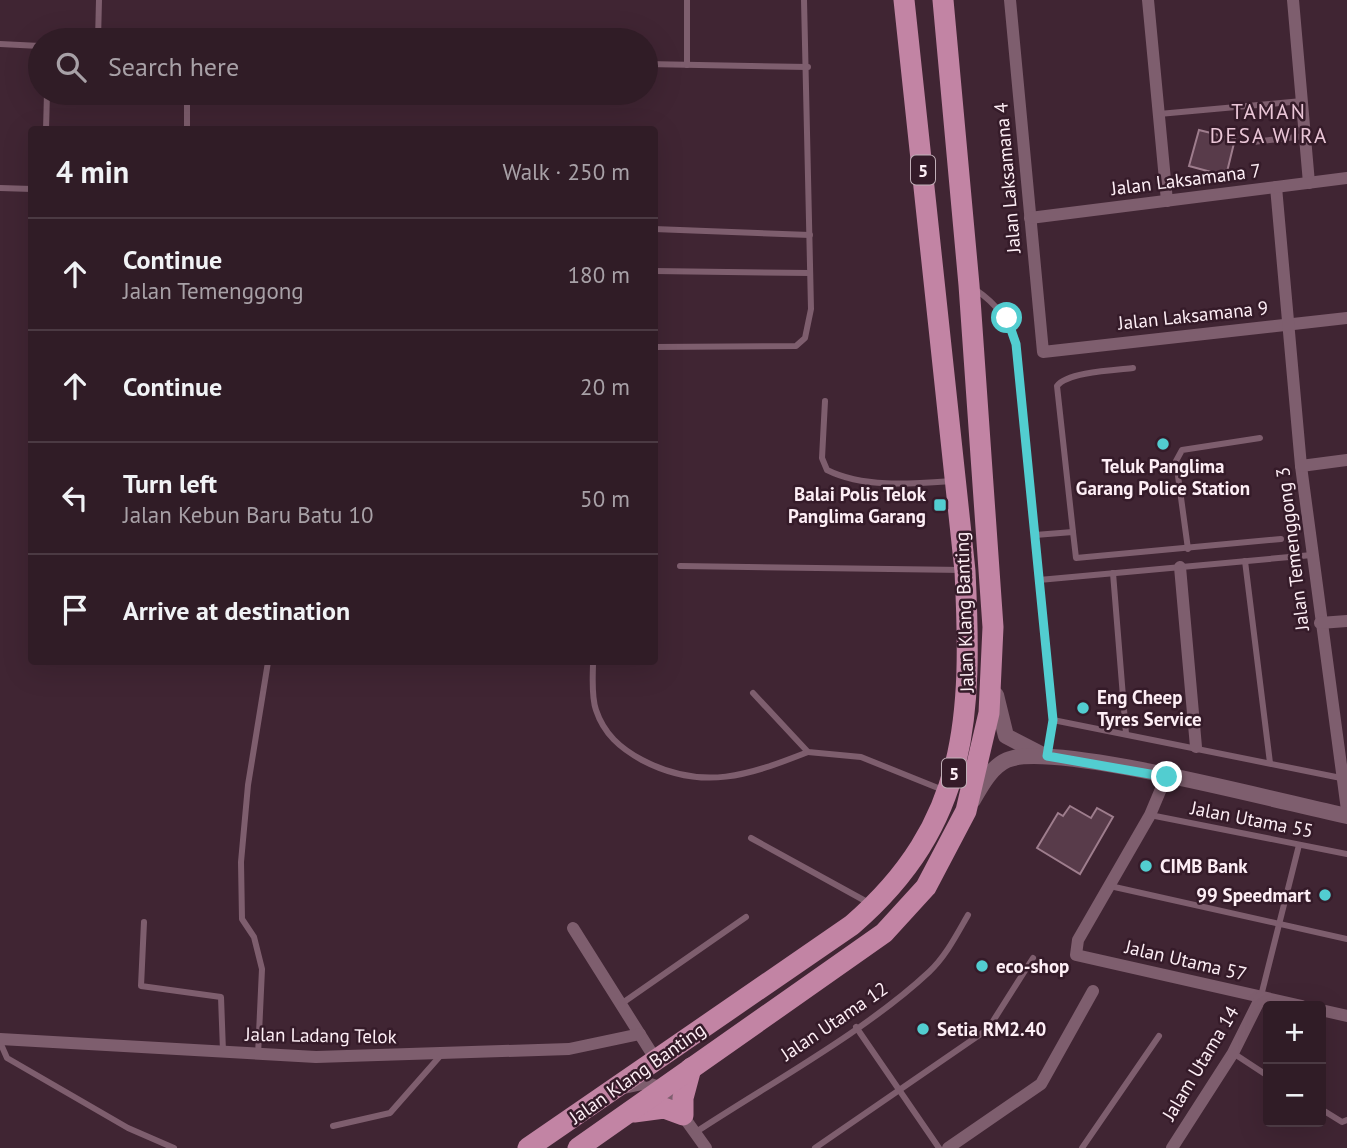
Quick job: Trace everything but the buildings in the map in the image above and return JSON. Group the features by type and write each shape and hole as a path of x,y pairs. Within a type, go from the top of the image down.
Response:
{"highway":[{"name":"Jalan Klang Banting","path":"528,1148 832,941 873,906 914,858 948,792 961,750 968,687 965,570 904,0"},
{"name":"Jalan Klang Banting","path":"578,1148 855,956 902,916 939,868 966,811 981,754 993,675 991,583 969,285 943,0"},
{"path":"690,1123 683,1098 691,1068"},
{"path":"628,1113 664,1108 690,1123"}],"street":[{"name":"Jalan Laksamana 4","path":"1011,0 1043,352"},
{"path":"1148,0 1167,201"},
{"path":"1293,0 1309,183"},
{"name":"Jalan Laksamana 7","path":"1030,218 1347,178"},
{"name":"Jalan Temenggong 3","path":"1276,187 1301,466 1347,810"},
{"name":"Jalan Laksamana 9","path":"1043,352 1347,318"},
{"path":"1301,466 1347,460"},
{"path":"1180,567 1196,747"},
{"path":"1320,623 1347,621"},
{"path":"993,675 1000,720 1006,736 1047,756"},
{"path":"966,811 983,782 1007,760 1047,756 1167,777 1347,816"},
{"path":"1110,887 1150,815 1167,777"},
{"name":"Jalan Utama 57","path":"1110,887 1077,940 1076,955 1279,1001"},
{"path":"573,928 656,1060"},
{"path":"948,1148 1041,1084 1093,991"},
{"name":"Jalam Utama 14","path":"1172,1148 1233,1054 1261,997"},
{"path":"1326,1011 1347,1016"},
{"name":"Jalan Ladang Telok","path":"0,1041 258,1055 441,1055 569,1049 640,1034"},
{"path":"607,1093 647,1083 663,1088 706,1148"}],"lane":[{"path":"98,28 99,0"},
{"path":"687,0 687,65"},
{"path":"658,347 796,346 805,338 809,327 810,235 808,67 804,0"},
{"path":"0,44 28,45"},
{"path":"658,64 808,67"},
{"path":"1159,114 1302,101"},
{"path":"47,105 47,126"},
{"path":"187,105 187,126"},
{"path":"1253,142 1305,136"},
{"path":"0,188 28,189"},
{"path":"658,229 810,235"},
{"path":"658,271 810,274"},
{"path":"969,285 993,302 1007,318 1016,344 1053,720 1047,756"},
{"path":"1133,368 1074,376 1061,380 1057,386 1076,558 1281,539"},
{"path":"825,401 822,458 827,470 839,476 888,483 957,481"},
{"path":"1188,549 1176,461 1182,450 1260,438"},
{"path":"1035,535 1073,532"},
{"path":"1039,580 1312,555"},
{"path":"1245,561 1270,762"},
{"path":"680,566 965,570"},
{"path":"1113,573 1126,734"},
{"path":"258,1055 262,969 254,937 242,919 241,862 248,785 268,665"},
{"path":"593,665 594,708 607,734 625,751 658,768 688,778 721,778 755,773 808,752 861,757 948,792"},
{"path":"753,693 808,752"},
{"path":"1053,720 1341,778"},
{"name":"Jalan Utama 55","path":"1150,815 1347,854"},
{"path":"751,838 873,906"},
{"path":"1261,997 1299,845"},
{"path":"1110,887 1347,939"},
{"name":"Jalan Utama 12","path":"690,1123 856,1027 930,971 968,915"},
{"path":"621,1003 746,917"},
{"path":"144,922 141,986 221,997 223,1052"},
{"path":"815,1148 988,1029 1033,958"},
{"path":"856,1027 939,1148"},
{"path":"1082,1148 1158,1036"},
{"path":"0,1041 7,1058 128,1128 174,1148"},
{"path":"1233,1054 1263,1073"},
{"path":"333,1126 390,1113 441,1055"},
{"path":"1326,1112 1342,1122 1347,1120"}],"place":[{"name":"Teluk Panglima Garang Police Station","path":"1163,444"},
{"name":"Balai Polis Telok Panglima Garang","path":"940,505"},
{"name":"Eng Cheep Tyres Service","path":"1083,708"},
{"name":"CIMB Bank","path":"1146,866"},
{"name":"99 Speedmart","path":"1325,895"},
{"name":"eco-shop","path":"982,966"},
{"name":"Setia RM2.40","path":"923,1029"}],"district":[{"name":"TAMAN DESA WIRA","path":"1269,123"}],"route":[{"path":"1007,318 1016,344 1053,720 1047,756 1108,764 1167,777"}]}
